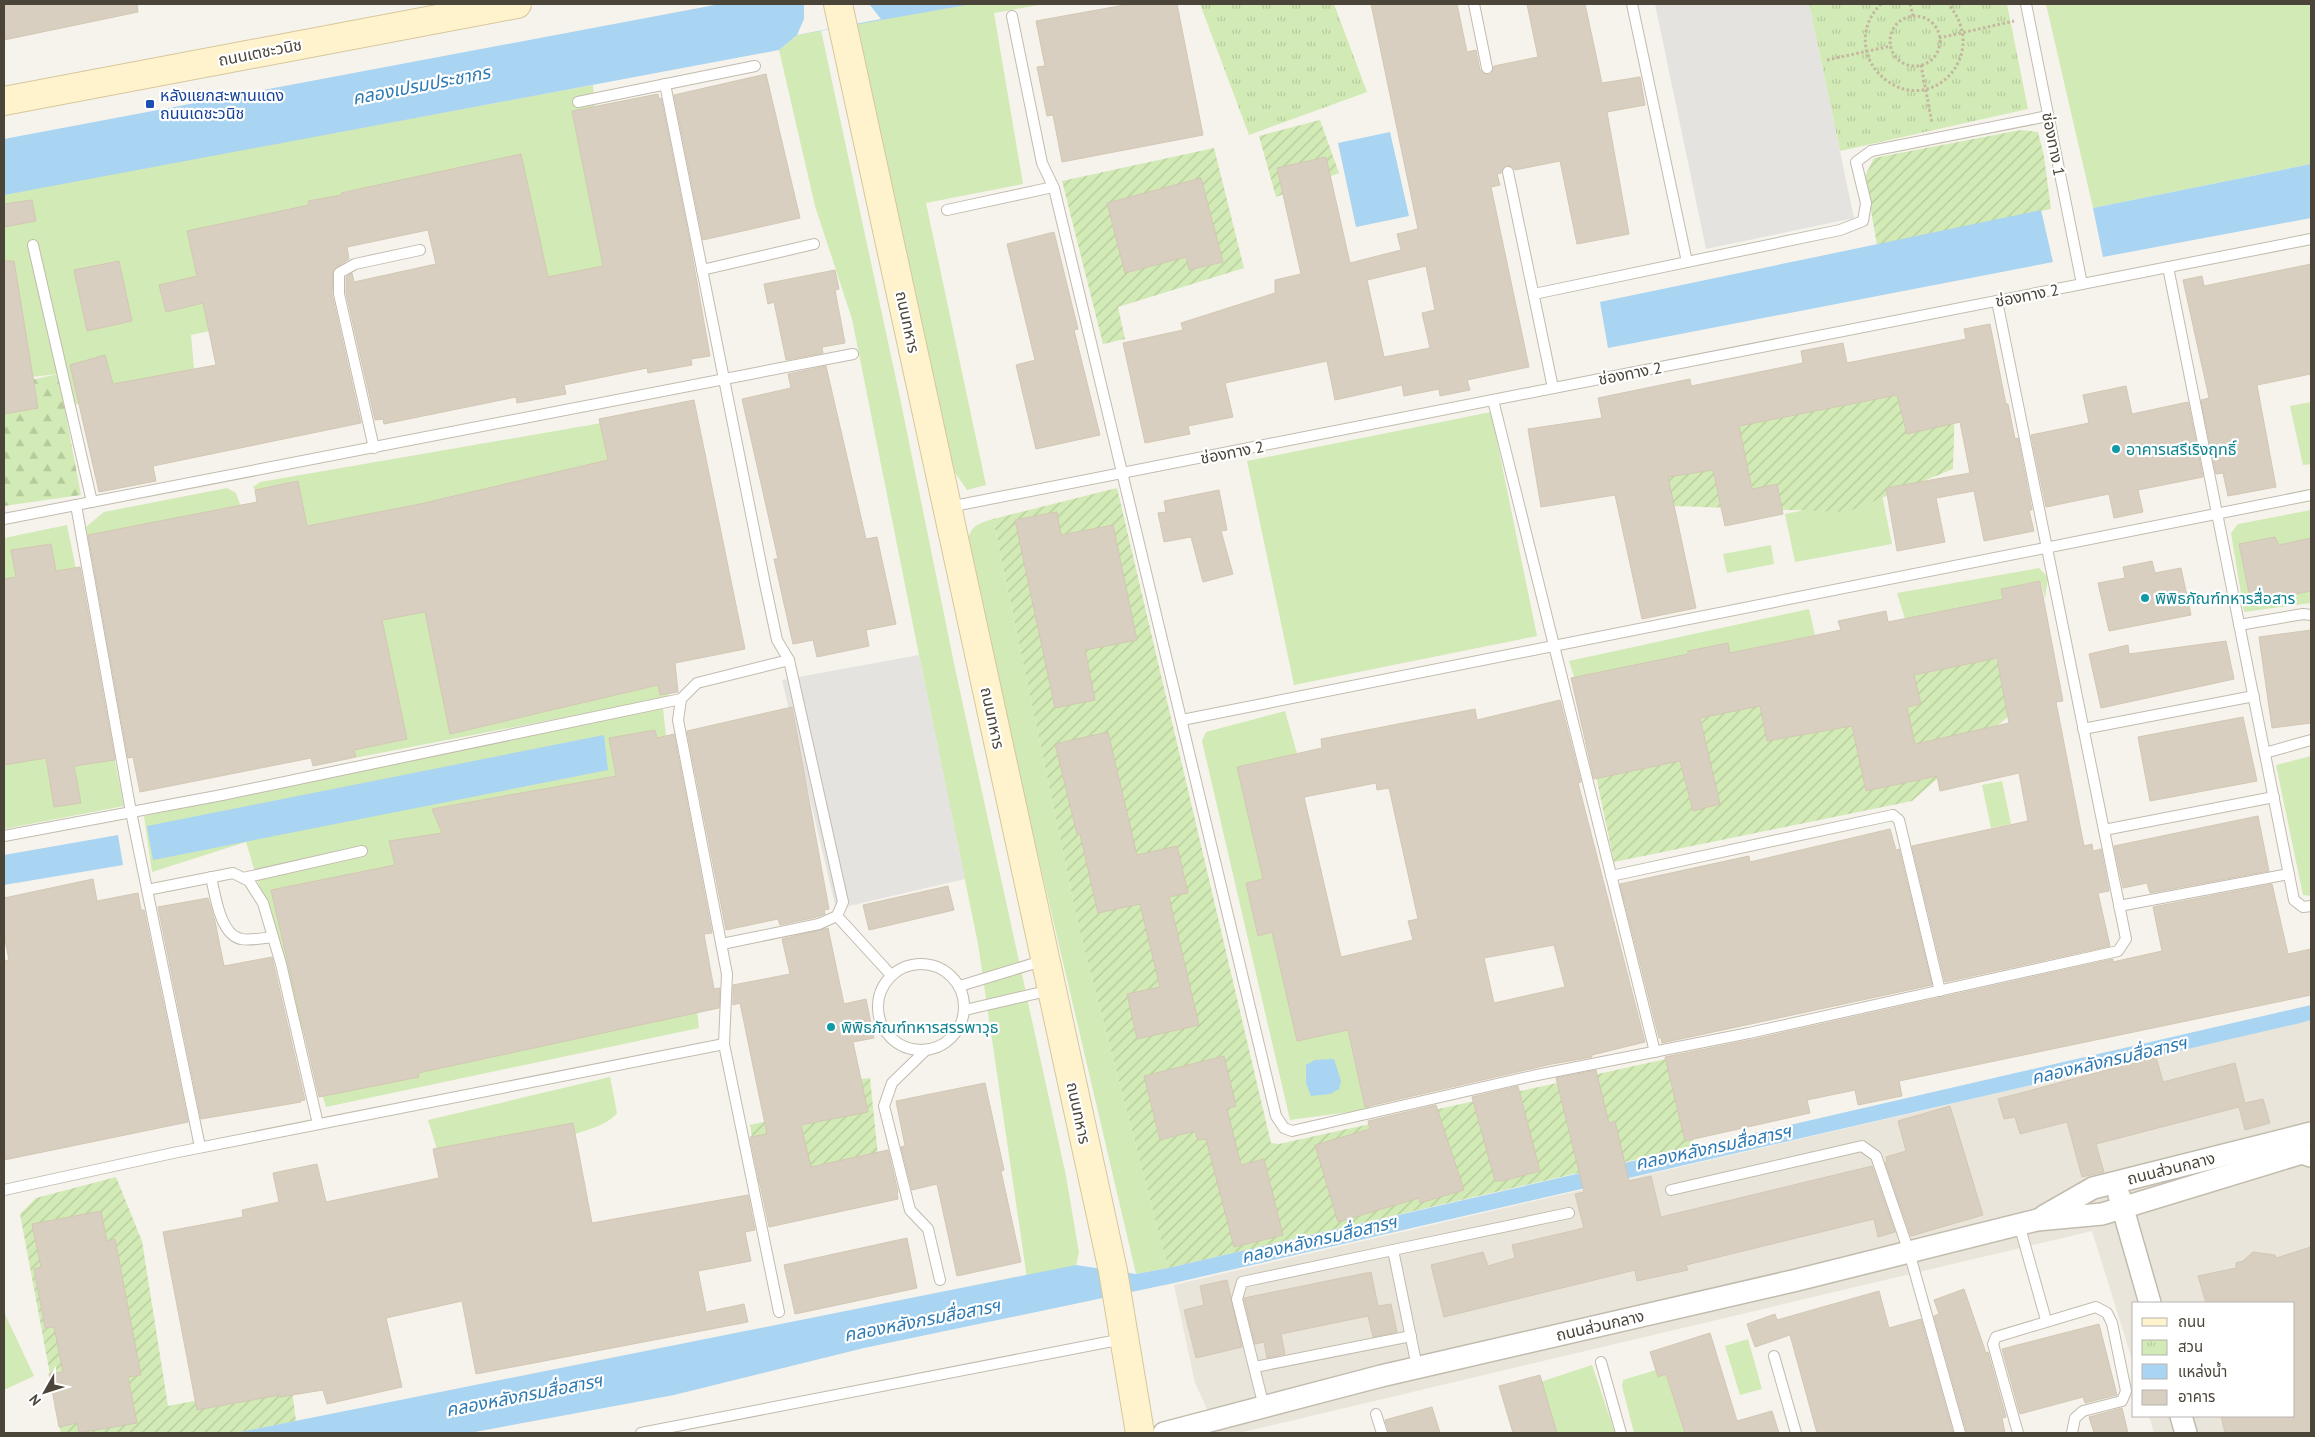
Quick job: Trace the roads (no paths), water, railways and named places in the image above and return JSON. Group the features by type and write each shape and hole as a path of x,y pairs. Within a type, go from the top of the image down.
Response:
{"main road":[{"name":"ถนนเตชะวนิช","path":"4,101 517,4"},
{"name":"ถนนทหาร","path":"838,4 1113,1271 1140,1433"}],"street":[{"name":"ถนนส่วนกลาง","path":"2028,1222 2093,1188 2311,1133"},
{"name":"ถนนส่วนกลาง","path":"1164,1433 1417,1367 1797,1280 2028,1222 2102,1214 2302,1153 2311,1156"},
{"path":"2115,1182 2150,1302"},
{"path":"2181,1417 2186,1433"}],"lane":[{"path":"1474,4 1487,68"},
{"path":"1632,4 1687,262"},
{"name":"ช่องทาง 1","path":"2026,4 2082,284"},
{"path":"1012,16 1042,163 1053,188 1124,473 1276,1116 1284,1128 1292,1131 1532,1076 1748,1033 2118,951 2126,940 1997,301"},
{"path":"578,102 756,66"},
{"path":"665,84 777,640 789,660 843,902 837,916 819,924 722,944"},
{"path":"1534,294 1840,230 1863,221 1866,203 1856,162 1871,150 2048,116"},
{"path":"1508,172 1553,388"},
{"path":"947,210 1053,188"},
{"name":"ช่องทาง 2","path":"948,508 2311,239"},
{"path":"702,270 814,244"},
{"path":"33,245 92,502"},
{"path":"374,448 339,294 339,273 355,264 420,250"},
{"path":"2168,267 2294,900 2303,907 2311,906"},
{"path":"4,520 854,354"},
{"path":"1493,400 1655,1052"},
{"path":"1182,720 2311,495"},
{"path":"76,505 131,812 200,1147"},
{"path":"2239,626 2303,614 2311,615"},
{"path":"4,836 240,791 681,699 697,683 789,660"},
{"path":"2083,729 2254,696"},
{"path":"681,699 678,720 727,974 724,1044 779,1312"},
{"path":"2265,752 2311,740"},
{"path":"2104,830 2274,797"},
{"path":"1611,876 1893,815 1900,820 1940,991"},
{"path":"243,878 362,851"},
{"path":"147,890 232,873 249,881 263,903 273,937 318,1124"},
{"path":"2119,906 2289,874"},
{"path":"211,877 220,916 229,932 240,939 273,937"},
{"path":"837,916 892,975"},
{"path":"960,986 1046,960"},
{"path":"925,963 945,970 960,986 965,1000 965,1010 960,1028 951,1039 939,1047 925,1051 910,1049 897,1043 886,1033 880,1020 878,1006 880,992 892,975 911,964 925,963"},
{"path":"965,1010 1052,989"},
{"path":"4,1190 200,1147 724,1044"},
{"path":"925,1051 892,1083 884,1106 910,1210 928,1229 940,1280"},
{"path":"1671,1190 1862,1146 1876,1156 1909,1252 1960,1433"},
{"path":"1264,1407 1237,1299 1242,1282 1569,1212"},
{"path":"2028,1222 2046,1320"},
{"path":"1393,1250 1417,1367"},
{"path":"2018,1433 1993,1344 1996,1337 2046,1320 2096,1307 2107,1313 2112,1324 2126,1391 2122,1401 2083,1411 2074,1418 2072,1433"},
{"path":"641,1433 1123,1328"},
{"path":"1255,1367 1411,1336"},
{"path":"1774,1356 1796,1433"},
{"path":"1601,1362 1622,1433"},
{"path":"1376,1414 1382,1433"}],"water":[{"name":"คลองเปรมประชากร","path":"720,4 972,4 797,35 779,50 4,195 4,139"},
{"path":"1390,132 1409,216 1356,227 1338,143"},
{"path":"2311,164 2311,218 2103,257 2093,208"},
{"path":"2041,210 2053,262 1608,348 1600,302"},
{"path":"604,735 608,770 153,860 147,826"},
{"path":"118,835 123,865 4,885 4,855"},
{"name":"คลองหลังกรมสื่อสารฯ","path":"2311,1005 2311,1020 2296,1024 1174,1283 864,1348 674,1395 469,1433 235,1433 1076,1265 1136,1274 1168,1268"},
{"path":"1334,1059 1341,1081 1339,1089 1330,1094 1311,1096 1306,1083 1306,1065 1315,1060"}],"place":[{"name":"หลังแยกสะพานแดง ถนนเดชะวนิช","path":"150,104"},
{"name":"อาคารเสรีเริงฤทธิ์","path":"2116,449"},
{"name":"พิพิธภัณฑ์ทหารสื่อสาร","path":"2145,598"},
{"name":"พิพิธภัณฑ์ทหารสรรพาวุธ","path":"831,1027"}]}
